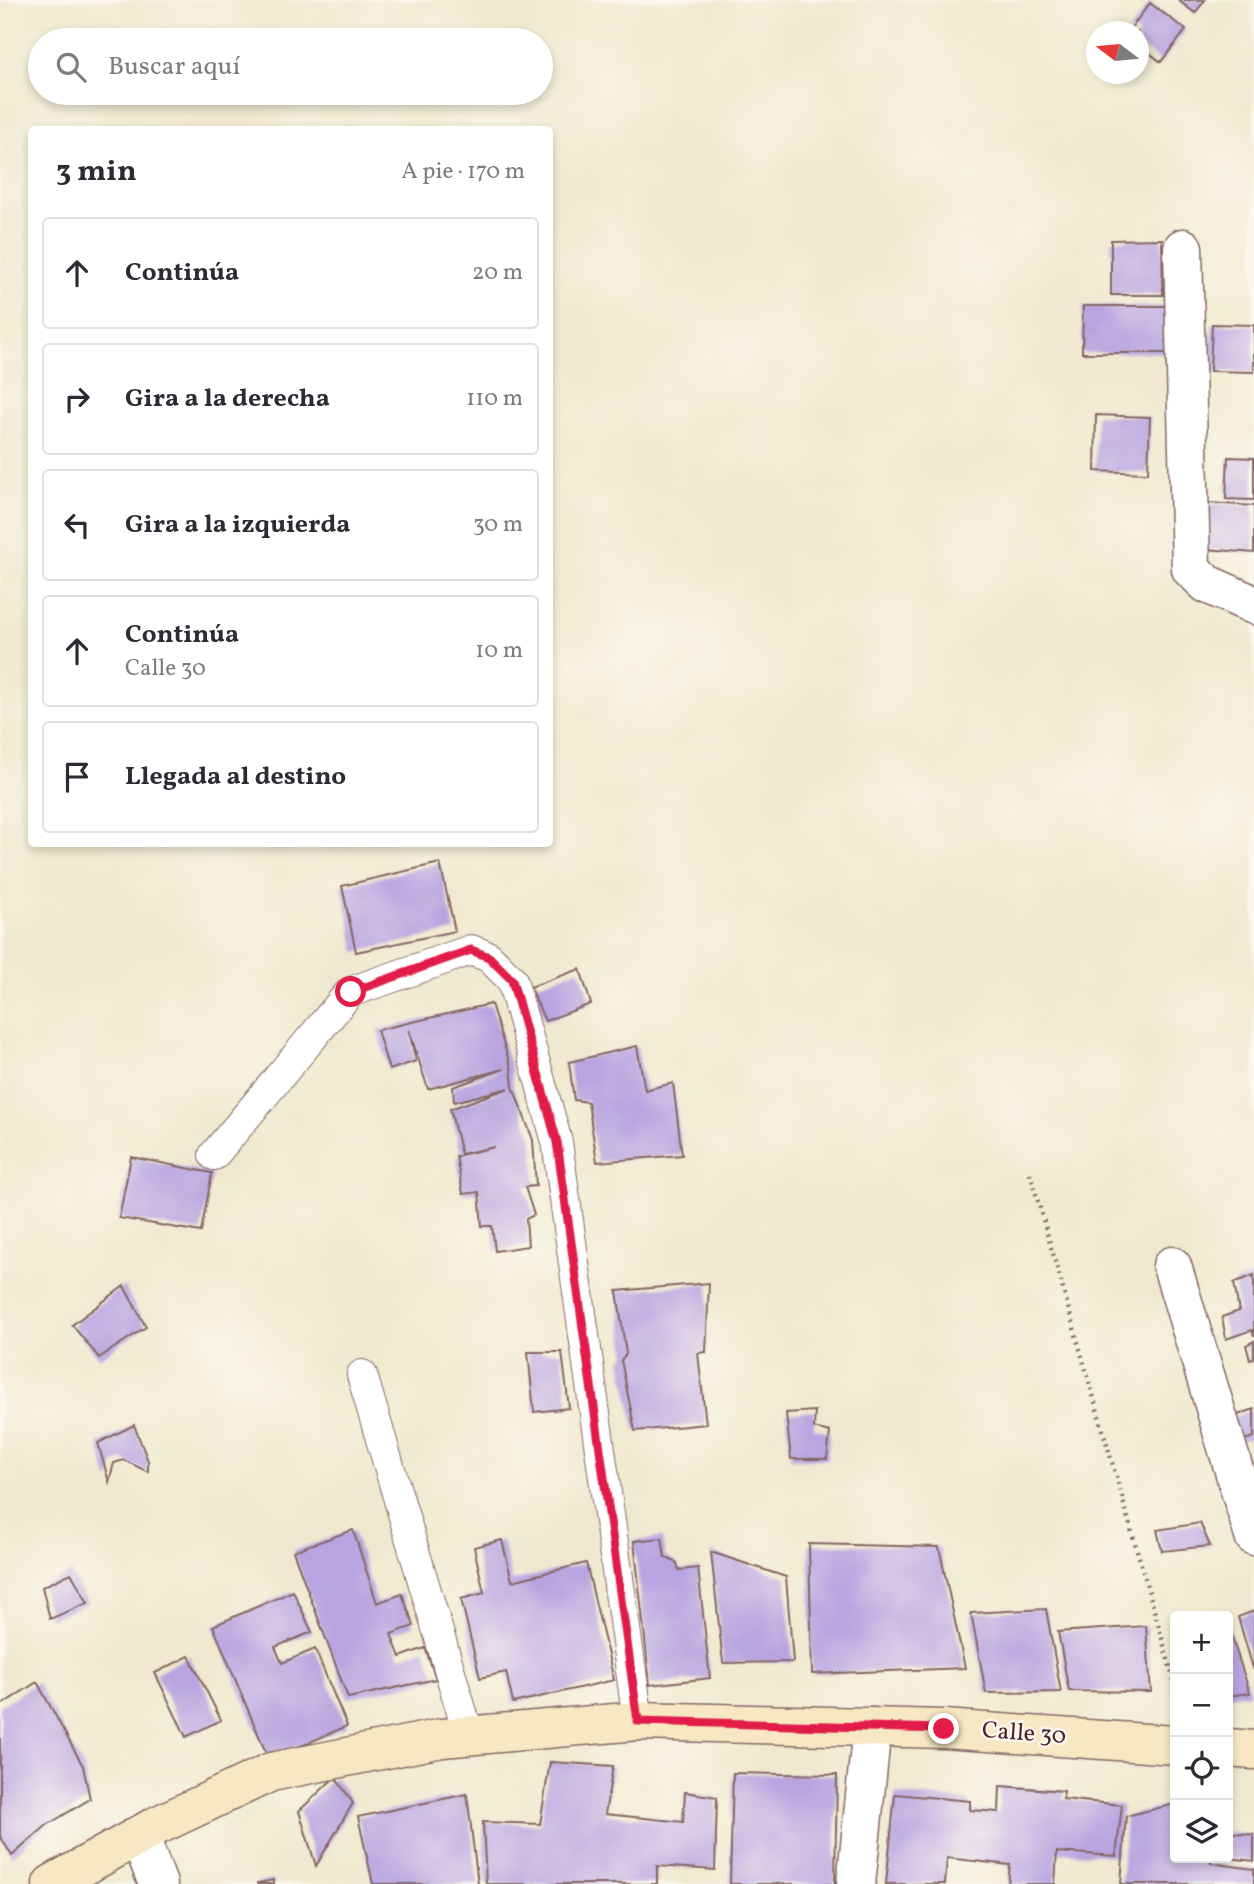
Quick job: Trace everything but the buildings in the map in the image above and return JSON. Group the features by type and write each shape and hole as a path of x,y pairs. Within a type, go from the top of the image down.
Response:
{"main road":[{"name":"Calle 30","path":"52,1884 139,1835 271,1772 442,1738 638,1721 872,1727 1170,1745"},
{"path":"1233,1748 1254,1750"}],"street":[{"path":"1183,248 1191,569 1207,584 1254,605"},
{"path":"1172,1266 1254,1536"},
{"path":"856,1884 872,1727"},
{"path":"139,1835 158,1884"}],"lane":[{"path":"214,1155 351,992 471,950 489,957 512,980 557,1142 638,1721"},
{"path":"362,1375 469,1736"}],"path":[{"path":"1030,1174 1172,1674"}],"route":[{"path":"351,992 471,950 489,957 512,980 557,1142 638,1721 944,1729"}]}
